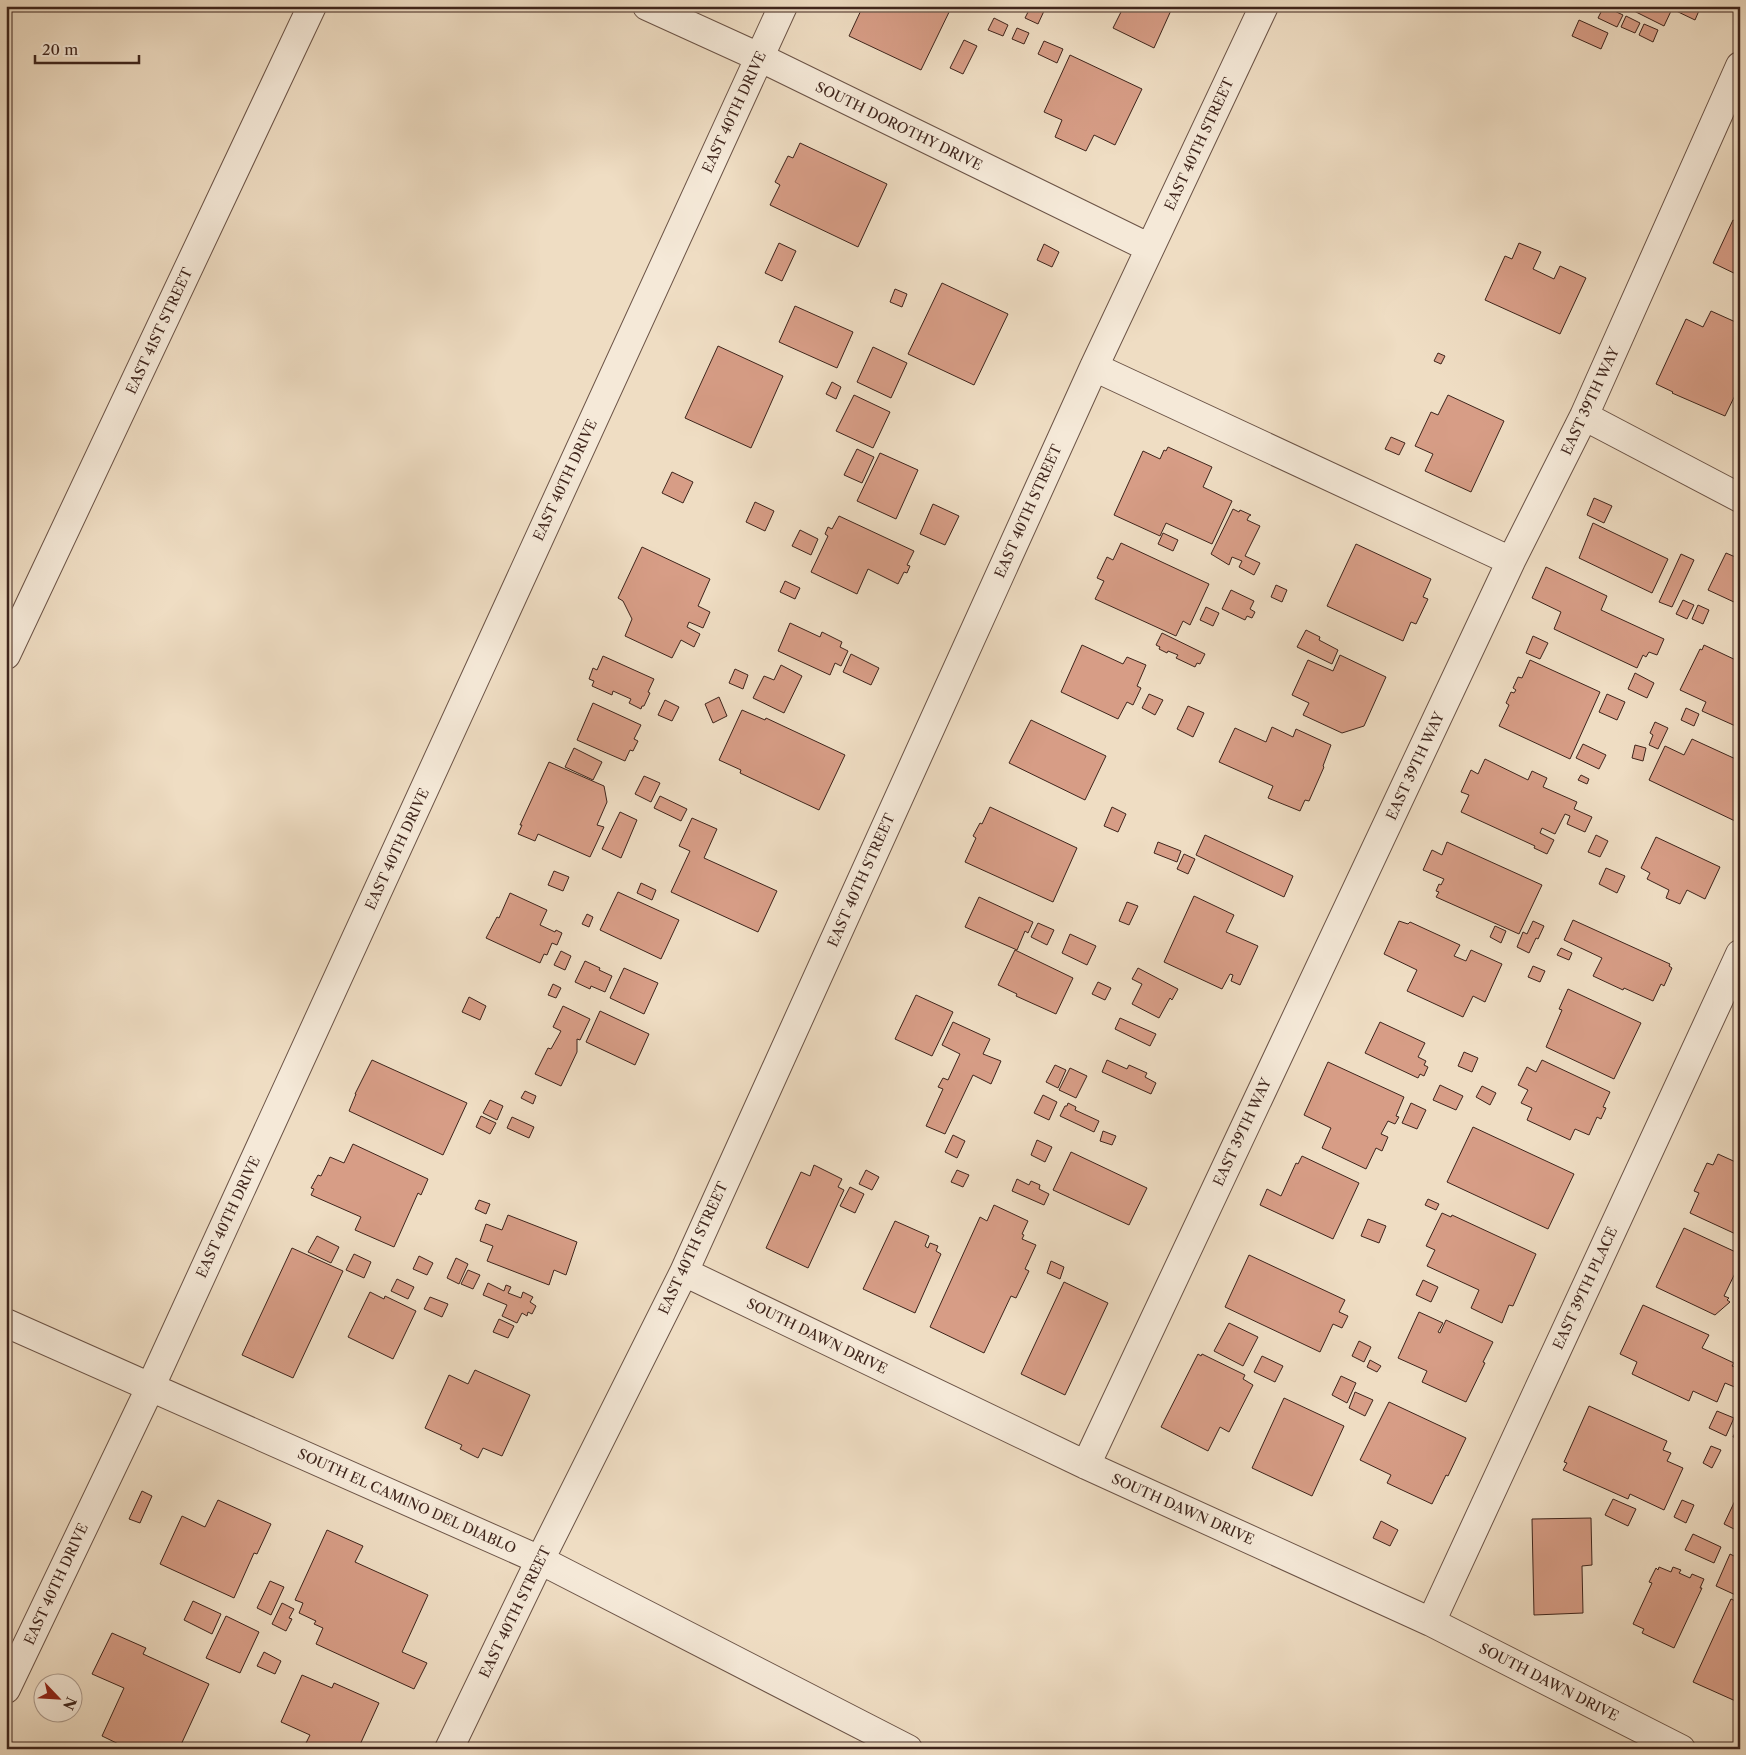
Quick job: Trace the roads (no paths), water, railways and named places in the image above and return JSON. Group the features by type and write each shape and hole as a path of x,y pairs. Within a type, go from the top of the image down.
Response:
{"street":[{"name":"EAST 41ST STREET","path":"6,655 312,6"},
{"name":"SOUTH DOROTHY DRIVE","path":"647,6 759,58 1150,248"},
{"name":"EAST 40TH DRIVE","path":"6,1689 150,1388 783,6"},
{"name":"EAST 40TH STREET","path":"449,1749 540,1560 684,1272 1094,367 1264,6"},
{"name":"EAST 39TH WAY","path":"1086,1465 1511,561 1584,416 1740,66"},
{"path":"1094,367 1511,561"},
{"path":"1584,416 1740,498"},
{"name":"EAST 39TH PLACE","path":"1431,1622 1740,954"},
{"name":"SOUTH DAWN DRIVE","path":"684,1272 1086,1465 1431,1622 1681,1749"},
{"name":"SOUTH EL CAMINO DEL DIABLO","path":"6,1323 540,1560 908,1749"}]}
